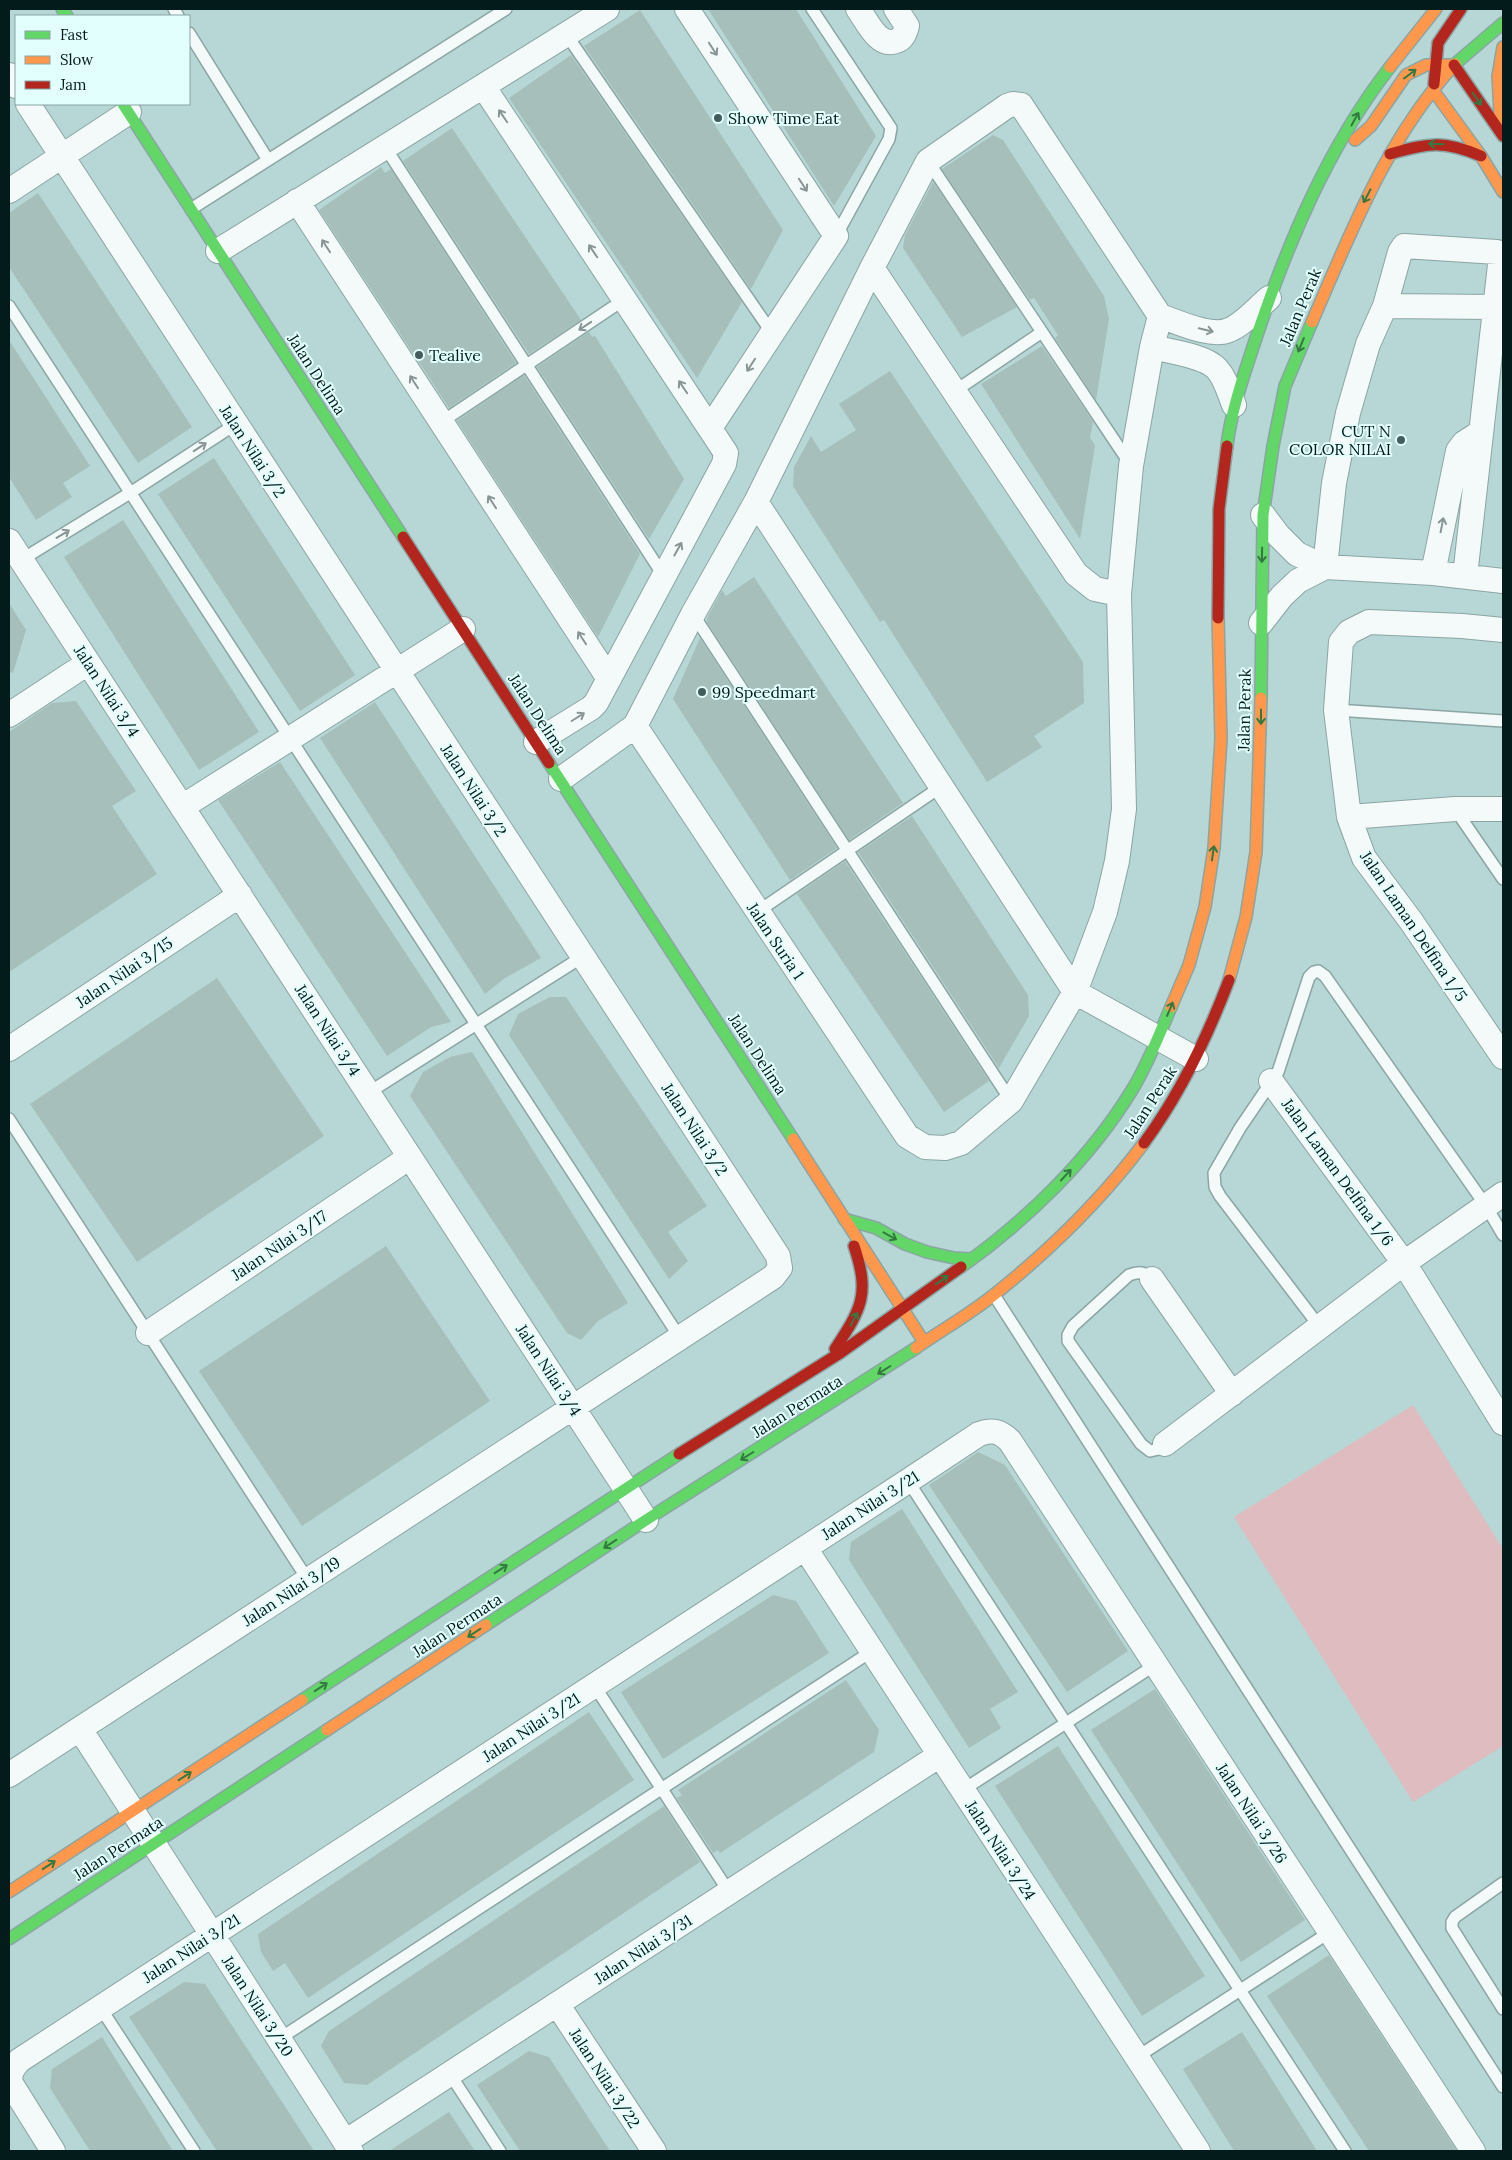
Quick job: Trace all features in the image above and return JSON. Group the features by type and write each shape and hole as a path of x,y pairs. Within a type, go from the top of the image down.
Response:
{"main road":[{"name":"Jalan Perak","path":"903,1308 972,1259 1028,1214 1090,1148 1132,1090 1158,1038 1189,965 1206,907 1214,848 1221,739 1218,628 1219,509 1234,404 1269,298 1301,221 1331,161 1367,97 1436,9"},
{"path":"1461,9 1438,43 1433,90 1481,156 1503,192"},
{"name":"Jalan Perak","path":"924,1342 994,1295 1058,1240 1123,1171 1167,1112 1212,1025 1231,976 1246,917 1256,852 1261,740 1263,515 1272,446 1285,386 1364,202 1390,154 1433,90 1454,65 1503,22"},
{"path":"1502,134 1498,76 1503,47"},
{"path":"1331,161 1371,126 1406,75 1426,65 1454,65 1502,134"},
{"name":"Jalan Delima","path":"126,108 536,742 562,779 924,1342"},
{"path":"1390,154 1429,143 1463,148 1481,156"},
{"path":"844,1219 876,1228 905,1244 927,1252 954,1258 972,1259"},
{"path":"828,1360 855,1318 863,1296 863,1271 844,1219"},
{"name":"Jalan Permata","path":"9,1892 626,1488 828,1360 903,1308"},
{"name":"Jalan Permata","path":"9,1939 646,1520 892,1365 924,1342"}],"street":[{"path":"218,250 607,9"},
{"path":"686,9 836,236 710,428"},
{"path":"858,9 876,35 882,41 891,43 899,40 905,34 907,26 896,9"},
{"path":"483,86 710,428 723,448 726,458 609,679 591,708 536,742"},
{"path":"562,779 635,726 693,614 756,502 872,268 928,161 1007,106 1013,104 1021,105 1160,316 1211,333 1228,331 1269,298"},
{"name":"Jalan Nilai 3/2","path":"29,105 780,1261 777,1273 773,1277 573,1407"},
{"path":"9,191 62,156 126,108"},
{"path":"296,201 609,679"},
{"path":"1325,567 1334,483 1348,412 1368,344 1385,306 1400,252 1404,246 1497,252 1501,256 1465,576"},
{"path":"872,268 1076,574 1096,589 1119,594"},
{"path":"1385,306 1495,307"},
{"path":"1011,1101 1075,992 1105,912 1117,861 1124,809 1119,594 1131,466 1152,347 1160,316"},
{"path":"1152,347 1205,360 1217,368 1234,404"},
{"path":"1433,573 1458,451 1464,442 1481,432"},
{"path":"756,502 1075,992 1196,1059"},
{"path":"1263,515 1296,554 1325,567 1433,573 1503,581"},
{"name":"Jalan Nilai 3/4","path":"15,550 646,1520"},
{"path":"1261,623 1282,596 1298,581 1325,567"},
{"name":"Jalan Laman Delfina 1/5","path":"1503,630 1462,626 1369,622 1349,632 1341,642 1336,710 1349,817 1364,858 1411,921 1503,1056"},
{"path":"182,807 463,629"},
{"path":"9,715 88,663"},
{"name":"Jalan Suria 1","path":"635,726 906,1136 925,1147 945,1148 961,1143 1011,1101"},
{"path":"1349,817 1455,809 1503,810"},
{"name":"Jalan Nilai 3/15","path":"9,1050 240,895"},
{"name":"Jalan Laman Delfina 1/6","path":"1271,1081 1404,1262 1503,1423"},
{"name":"Jalan Nilai 3/17","path":"148,1333 410,1157"},
{"path":"1165,1444 1404,1262 1495,1200"},
{"path":"1152,1279 1232,1394"},
{"name":"Jalan Nilai 3/19","path":"9,1775 573,1407"},
{"name":"Jalan Nilai 3/21","path":"54,2151 10,2082 10,2074 20,2060 980,1434 987,1431 996,1431 1004,1435 1032,1475"},
{"name":"Jalan Nilai 3/26","path":"1032,1475 1472,2151"},
{"name":"Jalan Nilai 3/24","path":"805,1548 1198,2151"},
{"name":"Jalan Nilai 3/20","path":"80,1729 348,2147"},
{"name":"Jalan Nilai 3/31","path":"348,2147 450,2074 940,1755"},
{"name":"Jalan Nilai 3/22","path":"557,2004 654,2151"}],"lane":[{"path":"191,209 506,9"},
{"path":"812,9 891,128 889,139 836,236"},
{"path":"566,34 772,333"},
{"path":"190,35 268,160"},
{"path":"385,147 663,575"},
{"path":"928,161 1131,466"},
{"path":"440,423 625,299"},
{"path":"9,306 680,1338"},
{"path":"955,392 1042,332"},
{"path":"15,550 130,493 236,424"},
{"path":"693,614 1011,1101"},
{"path":"1336,710 1503,721"},
{"path":"757,912 942,786"},
{"path":"1455,809 1503,880"},
{"path":"368,1093 582,956"},
{"path":"1318,1326 1215,1187 1214,1173 1280,1066 1309,977 1314,972 1325,976 1495,1200 1503,1235"},
{"path":"9,1120 308,1580"},
{"path":"1152,1279 1147,1274 1141,1272 1129,1275 1073,1326 1068,1335 1068,1341 1141,1444 1150,1451 1159,1449 1165,1444"},
{"path":"994,1295 1503,2087"},
{"path":"908,1481 1345,2151"},
{"path":"279,2038 872,1651"},
{"path":"963,1790 1155,1665"},
{"path":"594,1685 729,1892"},
{"path":"1503,1883 1455,1917 1452,1922 1452,1928 1503,2009"},
{"path":"1137,2057 1330,1932"},
{"path":"100,2007 194,2151"},
{"path":"450,2074 500,2151"}],"shaded area":[{"path":"1413,1405 1503,1549 1503,1746 1413,1802 1234,1517"}],"building":[{"path":"708,9 796,9 876,136 834,206"},
{"path":"640,10 783,230 751,289 584,46"},
{"path":"571,55 742,302 697,378 509,98"},
{"path":"452,128 581,320 529,354 403,161"},
{"path":"993,135 1003,140 1104,296 1109,319 1096,400 1055,338 1058,335 1034,298 1030,300 942,169"},
{"path":"381,167 385,173 391,169 516,363 449,408 319,210"},
{"path":"933,182 1017,307 962,337 903,248 905,235"},
{"path":"38,193 192,427 138,463 9,267 9,213"},
{"path":"589,332 592,337 595,336 684,479 649,539 537,367"},
{"path":"9,340 90,466 63,483 72,497 36,520 9,477"},
{"path":"1042,346 1093,422 1090,438 1095,445 1080,539 981,384"},
{"path":"890,371 1083,662 1084,703 1034,736 1042,747 987,782 884,620 880,622 793,486 794,467 811,436 821,452 856,430 839,404"},
{"path":"524,375 640,554 598,637 457,421"},
{"path":"214,458 355,675 300,711 158,494"},
{"path":"123,520 259,732 199,770 64,557"},
{"path":"754,577 903,803 849,840 707,622 707,618 722,590 726,596"},
{"path":"9,603 26,630 13,673 9,672"},
{"path":"700,638 837,848 790,880 673,699"},
{"path":"76,701 136,791 112,806 157,874 9,972 9,732 52,703"},
{"path":"375,702 541,958 505,978 485,994 320,738"},
{"path":"280,762 451,1022 431,1027 387,1056 218,800"},
{"path":"912,816 1028,995 1029,1016 999,1068 858,852"},
{"path":"845,861 989,1081 944,1112 797,894"},
{"path":"217,978 324,1136 137,1262 30,1104"},
{"path":"550,997 566,997 707,1206 668,1232 688,1261 669,1279 509,1035 518,1014"},
{"path":"472,1052 628,1303 598,1321 581,1340 567,1333 410,1096 423,1072 450,1057"},
{"path":"386,1246 490,1401 302,1526 199,1371"},
{"path":"978,1452 1005,1465 1128,1651 1067,1692 929,1485"},
{"path":"902,1509 1018,1692 990,1709 1001,1728 969,1748 849,1560 851,1542"},
{"path":"773,1595 796,1601 829,1653 663,1759 621,1692"},
{"path":"846,1680 879,1730 874,1752 720,1853 718,1850 713,1853 677,1798 682,1795 678,1790"},
{"path":"1155,1689 1305,1920 1241,1962 1091,1730"},
{"path":"589,1712 634,1780 308,1998 285,1963 273,1971 261,1952 258,1934"},
{"path":"1058,1746 1205,1976 1142,2016 995,1786"},
{"path":"664,1806 700,1862 367,2085 344,2083 321,2046 329,2031"},
{"path":"1329,1955 1457,2151 1369,2151 1267,1996"},
{"path":"184,1982 205,1984 314,2151 217,2151 129,2017"},
{"path":"1242,2032 1317,2151 1234,2151 1183,2069"},
{"path":"102,2037 173,2151 90,2151 50,2088 52,2069"},
{"path":"529,2051 549,2057 610,2151 520,2151 477,2085"},
{"path":"449,2112 475,2151 389,2151"}],"traffic: fast":[{"path":"62,9 66,15"},
{"path":"1455,64 1503,23"},
{"path":"1227,446 1234,407 1246,369 1266,308 1294,235 1310,200 1347,131 1367,98 1390,67"},
{"path":"124,105 403,537"},
{"path":"1261,698 1263,515 1273,446 1285,386 1312,322"},
{"path":"549,763 793,1139"},
{"path":"961,1267 1033,1209 1077,1164 1097,1140 1138,1080 1171,1007"},
{"path":"844,1219 876,1228 905,1244 927,1252 954,1258 972,1259"},
{"path":"486,1625 646,1520 916,1348"},
{"path":"302,1700 679,1454"},
{"path":"9,1939 327,1730"}],"traffic: slow":[{"path":"1390,67 1436,9"},
{"path":"1501,132 1498,76 1503,47"},
{"path":"1312,322 1356,220 1390,154 1409,123 1455,64"},
{"path":"1355,140 1371,126 1406,75 1426,65 1454,65"},
{"path":"1433,90 1481,156 1503,192"},
{"path":"1171,1007 1189,965 1205,907 1214,848 1221,739 1218,618"},
{"path":"1229,980 1246,917 1256,852 1261,698"},
{"path":"793,1139 924,1342"},
{"path":"916,1348 966,1315 1036,1260 1093,1204 1144,1143"},
{"path":"327,1730 486,1625"},
{"path":"9,1892 302,1700"}],"traffic: jam":[{"path":"1434,84 1438,43 1461,9"},
{"path":"1454,65 1503,136"},
{"path":"1390,154 1415,147 1446,145 1481,156"},
{"path":"1218,618 1219,509 1227,446"},
{"path":"403,537 549,763"},
{"path":"1144,1143 1170,1105 1192,1064 1212,1023 1229,980"},
{"path":"835,1349 852,1322 861,1300 862,1277 854,1246"},
{"path":"679,1454 840,1353 961,1267"}],"place":[{"name":"Show Time Eat","path":"718,118"},
{"name":"Tealive","path":"419,355"},
{"name":"CUT N COLOR NILAI","path":"1401,440"},
{"name":"99 Speedmart","path":"702,692"}]}
